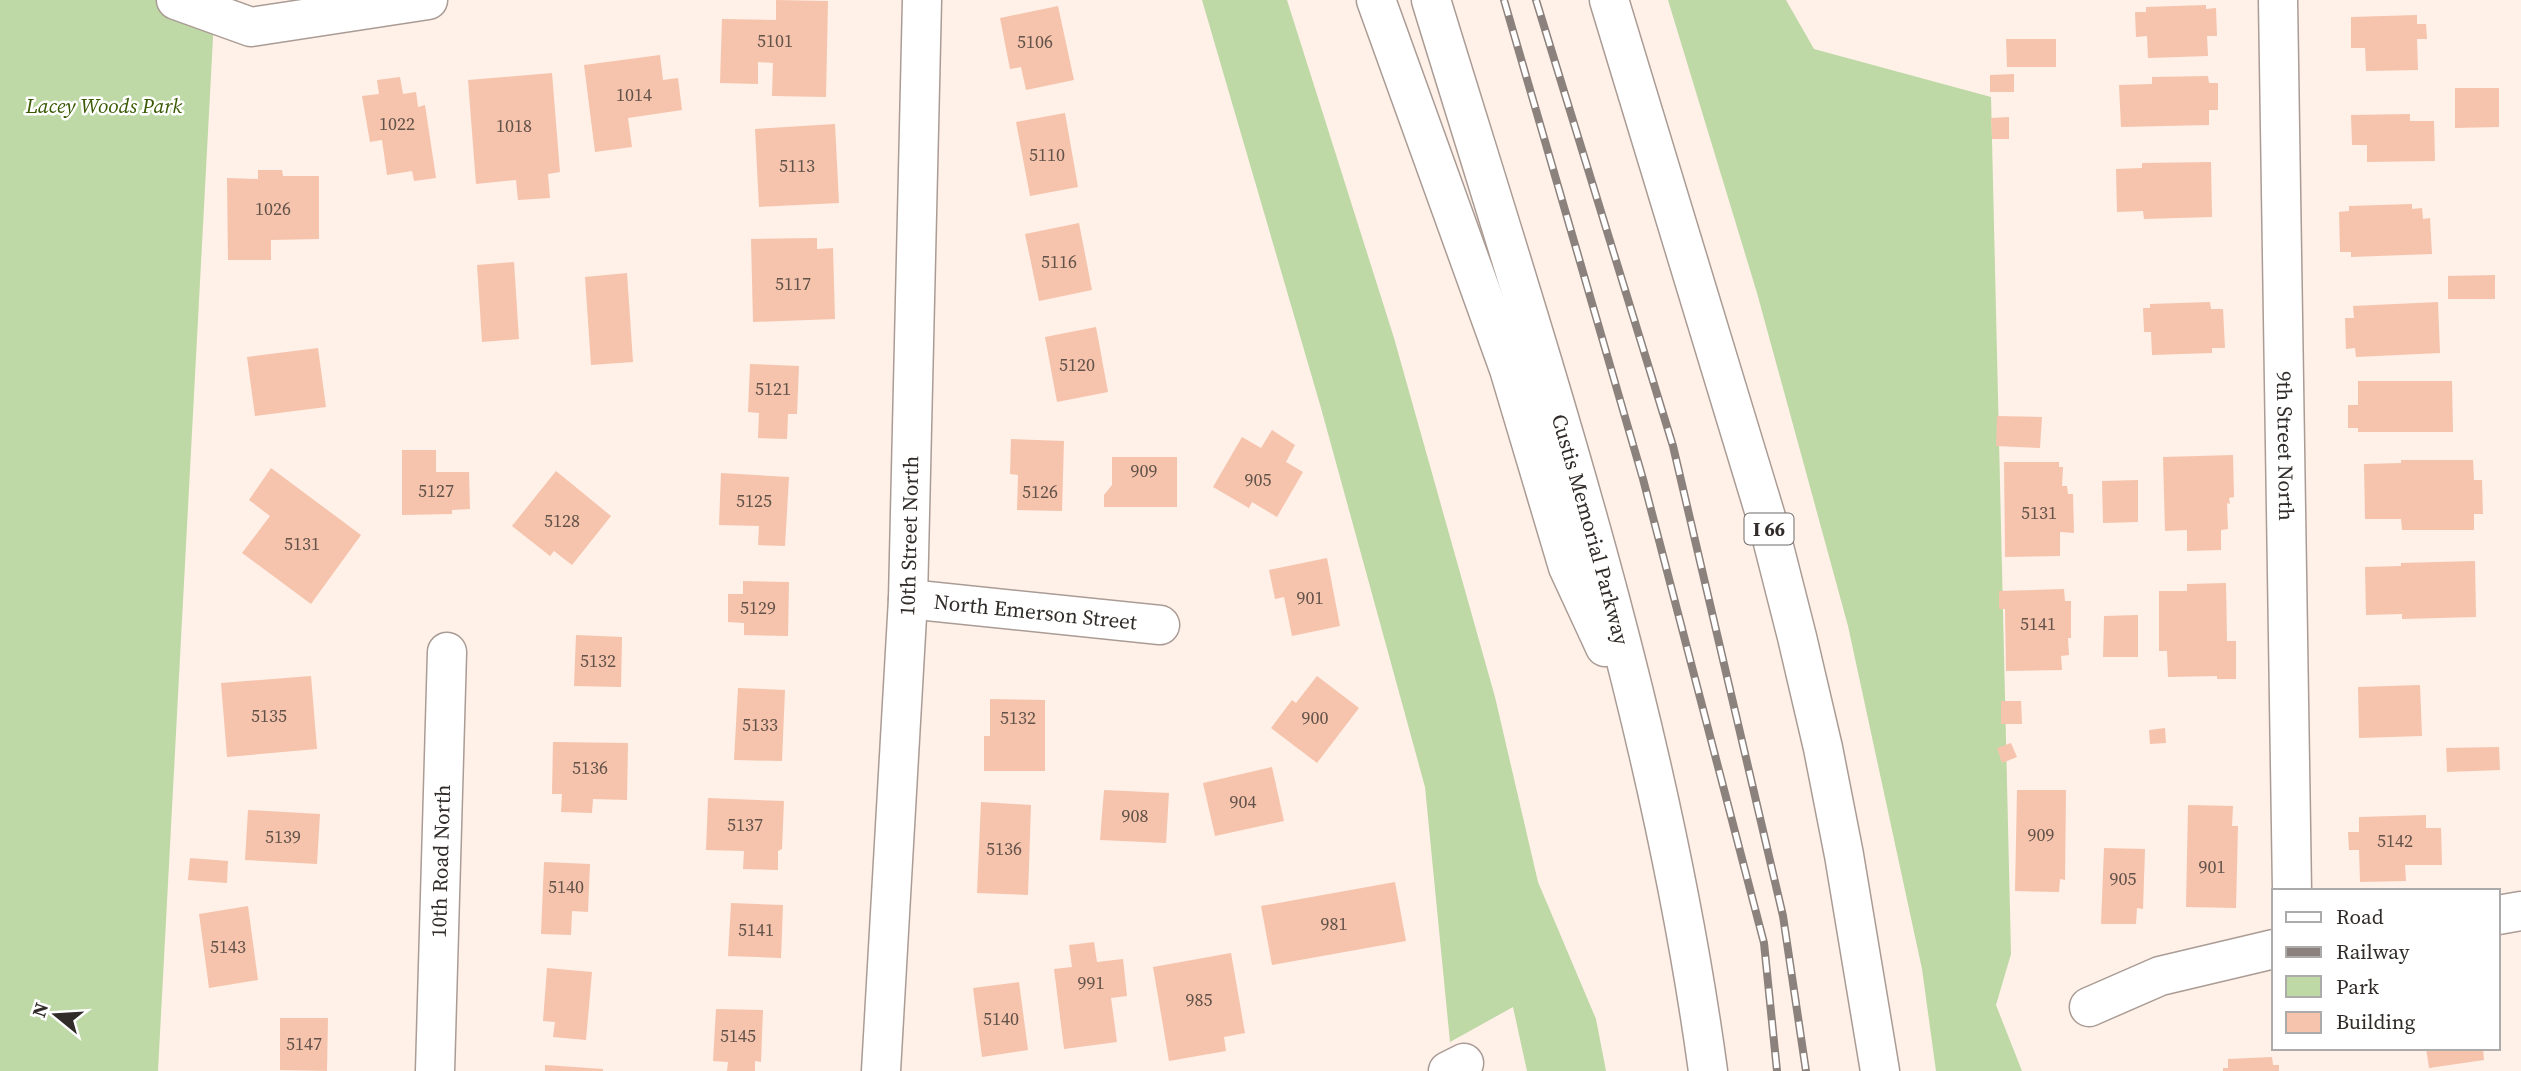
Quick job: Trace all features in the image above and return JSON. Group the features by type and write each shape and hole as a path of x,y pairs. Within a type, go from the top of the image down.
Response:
{"main road":[{"path":"176,0 251,27 428,0"},
{"name":"10th Street North","path":"881,1071 908,599 922,0"},
{"path":"1376,0 1505,356 1568,567 1643,728"},
{"name":"Custis Memorial Parkway","path":"1431,0 1590,520 1643,728 1689,947 1707,1071"},
{"name":"I 66","path":"1609,0 1761,500 1794,625 1839,828 1880,1071"},
{"name":"9th Street North","path":"2278,0 2292,889"},
{"name":"North Emerson Street","path":"908,599 1160,625"},
{"name":"10th Road North","path":"435,1071 447,652"},
{"path":"2500,915 2521,911"},
{"path":"2089,1007 2160,976 2272,949"}],"green space":[{"name":"Lacey Woods Park","path":"0,0 215,0 158,1071 0,1071"},
{"path":"1202,0 1287,0 1394,338 1495,697 1538,882 1596,1019 1606,1071 1527,1071 1513,1007 1450,1042 1425,787 1321,408"},
{"path":"1668,0 1786,0 1814,49 1991,97 2011,954 1996,1005 2022,1071 1936,1071 1922,969 1848,626 1757,293"}],"building":[{"path":"776,0 828,1 826,97 772,96 773,63 758,62 758,84 720,83 722,19 776,20"},
{"path":"2206,5 2206,9 2216,8 2217,36 2207,36 2208,56 2148,58 2147,36 2136,37 2135,12 2146,12 2146,7"},
{"path":"1058,6 1074,80 1026,90 1021,67 1010,69 1000,18"},
{"path":"2417,15 2417,24 2426,24 2427,39 2417,39 2418,70 2366,71 2365,48 2351,48 2351,17"},
{"path":"2006,39 2056,39 2056,67 2007,67"},
{"path":"660,55 663,80 678,78 682,110 628,118 632,147 595,152 584,65"},
{"path":"552,73 560,172 548,174 550,198 518,200 516,180 476,184 468,80"},
{"path":"2014,74 2014,92 1990,92 1990,75"},
{"path":"2208,76 2209,83 2218,83 2218,110 2209,110 2209,125 2121,127 2119,85 2152,84 2152,77"},
{"path":"400,77 403,94 416,92 418,107 425,105 436,178 414,181 412,171 387,175 382,140 370,142 362,96 379,94 377,80"},
{"path":"2455,88 2499,88 2499,127 2455,128"},
{"path":"1065,113 1078,187 1030,196 1016,122"},
{"path":"2410,114 2410,121 2434,121 2435,161 2367,162 2367,145 2352,145 2351,115"},
{"path":"2009,117 2009,139 1992,139 1991,118"},
{"path":"835,124 839,203 759,207 755,129"},
{"path":"2211,162 2212,217 2144,219 2143,211 2117,212 2116,169 2142,168 2142,163"},
{"path":"258,170 282,170 283,176 319,176 319,239 271,240 271,260 228,260 227,178 258,179"},
{"path":"2412,204 2412,209 2422,208 2423,219 2430,218 2432,254 2351,257 2351,252 2340,252 2339,212 2349,211 2349,206"},
{"path":"1079,223 1092,290 1039,301 1025,234"},
{"path":"817,238 817,249 833,248 835,319 753,322 751,239"},
{"path":"514,262 519,339 482,342 477,265"},
{"path":"627,273 633,362 591,365 585,277"},
{"path":"2495,275 2495,299 2448,299 2448,276"},
{"path":"2210,302 2211,309 2223,309 2225,348 2212,348 2212,353 2152,355 2151,332 2144,332 2143,308 2150,308 2150,304"},
{"path":"2438,302 2440,353 2356,357 2355,348 2346,349 2345,318 2354,318 2353,306"},
{"path":"1096,327 1108,392 1057,402 1045,337"},
{"path":"318,348 326,407 255,416 247,357"},
{"path":"750,364 799,366 797,414 788,414 787,439 758,438 759,413 748,412"},
{"path":"2358,381 2452,381 2453,432 2358,432 2358,428 2348,428 2348,405 2358,405"},
{"path":"1997,416 2042,417 2040,448 1996,446"},
{"path":"1272,430 1295,445 1286,462 1303,472 1277,517 1252,502 1249,508 1213,487 1242,437 1261,448"},
{"path":"1011,439 1064,441 1062,511 1017,510 1018,475 1010,474"},
{"path":"402,450 436,450 436,472 469,472 470,509 452,510 452,514 402,515"},
{"path":"2233,455 2234,497 2229,498 2230,504 2227,503 2228,529 2221,530 2221,550 2187,551 2187,530 2165,531 2163,457"},
{"path":"1112,457 1177,457 1177,507 1104,507 1104,495 1112,485"},
{"path":"2401,460 2473,460 2474,480 2482,480 2483,514 2474,514 2474,530 2402,530 2401,519 2365,519 2364,464 2401,463"},
{"path":"2004,462 2059,462 2059,467 2063,467 2062,486 2067,486 2068,494 2073,494 2074,533 2060,532 2060,556 2005,557"},
{"path":"271,468 361,535 311,604 242,553 270,516 249,500"},
{"path":"556,471 611,516 572,565 554,551 550,556 512,526"},
{"path":"721,473 789,477 785,546 758,545 759,526 719,525"},
{"path":"2138,480 2138,522 2103,523 2102,481"},
{"path":"1327,558 1340,626 1292,636 1284,597 1275,599 1269,570"},
{"path":"2475,561 2476,617 2402,619 2402,614 2366,615 2365,567"},
{"path":"743,581 789,582 788,636 744,635 744,623 728,622 728,594 743,594"},
{"path":"2226,583 2227,641 2236,641 2236,679 2217,679 2217,676 2168,677 2167,651 2159,651 2159,591 2187,591 2187,584"},
{"path":"2064,589 2065,601 2071,601 2071,638 2068,638 2069,655 2061,656 2062,670 2006,671 2005,609 1999,609 1999,591"},
{"path":"2138,615 2138,657 2103,657 2104,616"},
{"path":"576,635 622,637 621,687 574,686"},
{"path":"311,676 317,749 227,757 221,683"},
{"path":"1317,676 1359,708 1317,763 1271,728 1292,700 1296,703"},
{"path":"2420,685 2422,736 2359,738 2358,687"},
{"path":"738,688 785,690 782,761 734,760"},
{"path":"990,699 1045,700 1045,771 984,771 984,736 990,736"},
{"path":"2001,701 2021,701 2022,724 2001,724"},
{"path":"2165,728 2166,743 2150,744 2149,730"},
{"path":"553,742 628,743 627,800 593,799 592,813 561,812 562,794 552,794"},
{"path":"2011,743 2017,757 2002,763 1997,748"},
{"path":"2499,747 2500,770 2447,772 2446,748"},
{"path":"1272,767 1284,821 1215,836 1203,783"},
{"path":"1104,790 1169,793 1166,843 1100,840"},
{"path":"2017,790 2066,790 2065,880 2060,879 2059,892 2015,891"},
{"path":"708,798 784,801 782,849 778,851 778,870 743,869 744,851 706,850"},
{"path":"981,802 1031,805 1028,895 977,893"},
{"path":"2188,805 2233,806 2232,826 2238,826 2236,908 2186,907"},
{"path":"248,810 320,814 317,864 245,860"},
{"path":"2426,815 2426,828 2441,828 2442,865 2405,865 2406,881 2360,882 2359,850 2349,850 2348,832 2359,832 2359,817"},
{"path":"2104,848 2145,849 2143,909 2137,908 2136,924 2101,924"},
{"path":"190,858 228,861 227,883 188,880"},
{"path":"544,862 590,864 588,912 572,911 571,935 541,934"},
{"path":"1395,882 1406,941 1272,965 1261,906"},
{"path":"731,903 783,905 781,958 728,956"},
{"path":"248,906 258,980 209,988 199,914"},
{"path":"1094,942 1097,962 1123,959 1127,996 1111,998 1117,1042 1064,1049 1054,969 1072,967 1069,945"},
{"path":"1231,953 1245,1033 1224,1037 1226,1051 1169,1061 1153,967"},
{"path":"547,968 592,972 586,1040 553,1037 555,1022 543,1021"},
{"path":"1019,982 1028,1050 982,1057 973,988"},
{"path":"716,1009 763,1010 761,1062 755,1061 755,1071 727,1071 728,1062 713,1061"},
{"path":"280,1018 328,1018 327,1071 280,1070"},
{"path":"2426,1050 2483,1050 2484,1060 2429,1068"},
{"path":"2272,1057 2273,1065 2279,1065 2279,1071 2223,1071 2223,1068 2228,1068 2228,1059"},
{"path":"545,1065 603,1069 603,1071 545,1071"}],"railway":[{"path":"1504,0 1643,479 1764,943 1777,1071"},
{"path":"1536,0 1673,446 1783,916 1806,1071"}]}
